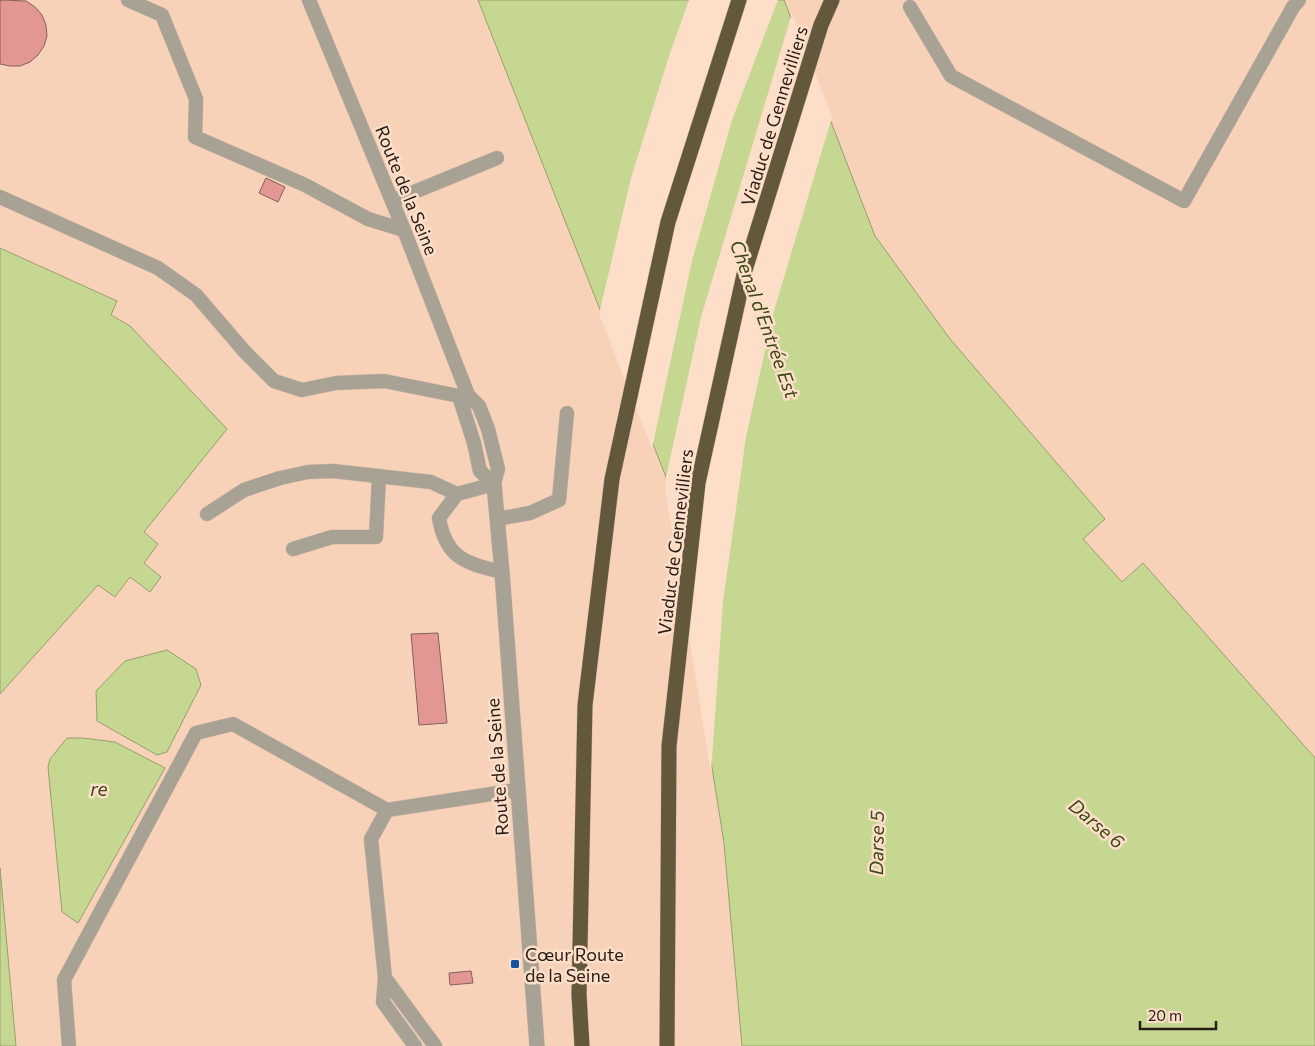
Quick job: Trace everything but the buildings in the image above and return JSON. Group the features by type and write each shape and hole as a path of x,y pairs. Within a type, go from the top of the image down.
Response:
{"highway":[{"path":"582,1046 580,995 585,705 612,479 668,222 739,0"},
{"name":"Viaduc de Gennevilliers","path":"667,1046 669,746 698,483 745,270 821,25 832,0"}],"street":[{"name":"Route de la Seine","path":"494,484 537,1046"}],"lane":[{"path":"128,0 162,15 196,99 195,137 305,185 368,219 404,230"},
{"name":"Route de la Seine","path":"309,0 404,230 463,395 480,471 494,484"},
{"path":"910,7 951,76 1184,201 1293,7 1299,0"},
{"path":"392,201 497,158"},
{"path":"0,197 158,268 196,295 245,352 274,381 302,390 336,383 384,381 463,395"},
{"path":"497,519 530,513 559,500 567,414"},
{"path":"207,514 244,490 280,478 308,472 322,471 432,482 457,494"},
{"path":"293,549 332,537 376,537 379,476"},
{"path":"494,484 457,494 439,518 442,536 452,551 474,565 502,572"},
{"path":"70,1046 64,980 196,733 233,724 387,810 517,790"},
{"path":"387,810 371,839 385,978 382,1002 415,1046"},
{"path":"385,978 435,1046"}],"shaded area":[{"path":"0,0 478,0 666,477 724,843 742,1046 16,1046 0,868 0,694 98,585 130,577 150,592 143,563 144,532 226,429 130,326 111,315 117,301 0,248"},
{"path":"784,0 1315,0 1315,758 1143,563 1122,583 1083,538 1104,520 950,339 875,236"}],"water":[{"path":"478,0 784,0 875,236 950,339 1105,519 1083,539 1122,582 1143,563 1315,758 1315,1046 742,1046 724,843 666,477"},
{"path":"0,248 117,301 111,315 130,326 227,429 144,532 158,544 144,563 161,577 150,592 130,577 115,597 98,585 0,694"},
{"path":"167,650 196,669 201,685 167,752 157,755 97,721 96,691 125,661"},
{"name":"re","path":"67,738 115,742 165,768 78,923 62,912 48,767 50,759"},
{"path":"0,868 16,1046 0,1046"}],"pier":[{"path":"689,0 778,0 732,120 692,261 652,448 599,314 631,178 670,53"},
{"path":"792,13 832,117 773,314 746,437 723,602 711,773 665,487 666,477 701,317"}],"place":[{"name":"Cœur Route de la Seine","path":"515,964"}],"water label":[{"name":"Chenal d'Entrée Est","path":"765,319"},
{"name":"Darse 6","path":"1097,823"},
{"name":"Darse 5","path":"876,843"}]}
